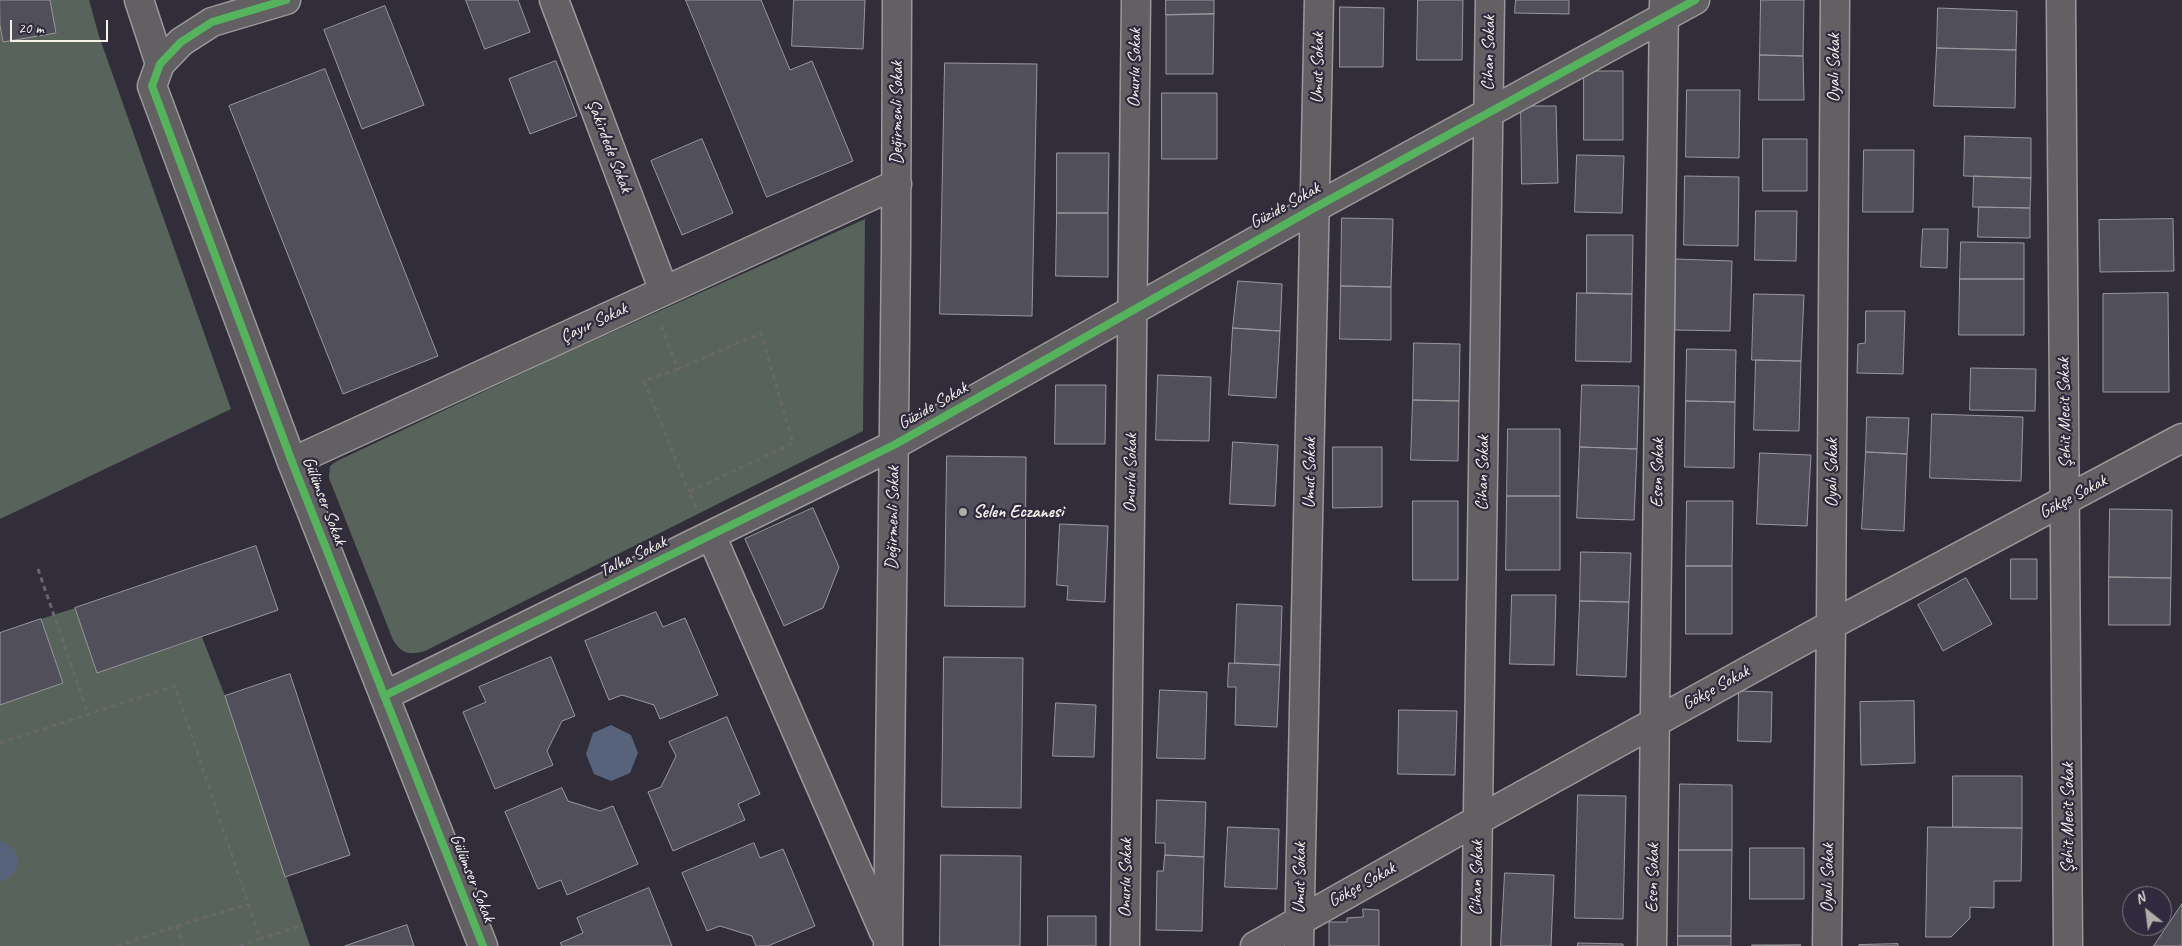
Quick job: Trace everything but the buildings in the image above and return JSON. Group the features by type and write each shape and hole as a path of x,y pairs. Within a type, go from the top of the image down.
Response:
{"street":[{"path":"139,0 160,64 182,42 212,22 286,0"},
{"name":"Şakirdede Sokak","path":"554,0 657,294"},
{"name":"Değirmenli Sokak","path":"888,944 897,184 896,0"},
{"name":"Onurlu Sokak","path":"1125,946 1136,0"},
{"name":"Umut Sokak","path":"1299,933 1319,0"},
{"name":"Cihan Sokak","path":"1476,946 1490,0"},
{"name":"Güzide Sokak","path":"894,445 1132,309 1489,112 1664,9 1695,0"},
{"name":"Oyalı Sokak","path":"1827,946 1831,624 1834,0"},
{"name":"Şehit Mecit Sokak","path":"2061,0 2068,946"},
{"name":"Esen Sokak","path":"1652,946 1664,9"},
{"name":"Gülümser Sokak","path":"160,64 152,86 292,462 483,946"},
{"name":"Çayır Sokak","path":"292,462 897,184"},
{"name":"Gökçe Sokak","path":"1255,946 1299,933 1478,820 1831,624 2182,438"},
{"name":"Talha Sokak","path":"384,696 894,445"},
{"path":"711,535 888,944"}],"path":[{"path":"657,294 678,369"},
{"path":"689,492 793,443 761,333 678,369 644,381 689,492 711,535"},
{"path":"38,569 88,714"},
{"path":"0,743 176,686 260,939"},
{"path":"118,946 249,904"},
{"path":"239,946 303,925"},
{"path":"177,926 184,946"}],"shaded area":[{"path":"0,0 89,0 99,36 231,409 0,519"},
{"path":"865,219 863,431 425,651 407,653 400,649 393,640 329,478 330,466 557,357"},
{"path":"75,608 97,673 202,637 225,696 310,946 0,946 0,705 63,683 41,619"}],"water":[{"path":"611,725 631,735 638,753 630,773 611,781 594,774 586,754 593,733"},
{"path":"0,841 5,842 13,849 18,858 18,863 13,874 0,882"}],"cycle path":[{"path":"286,0 212,22 181,42 160,64 152,86 292,462 483,946"},
{"path":"384,696 894,445 1316,207 1695,0"}],"place":[{"name":"Selen Eczanesi","path":"963,512"}]}
